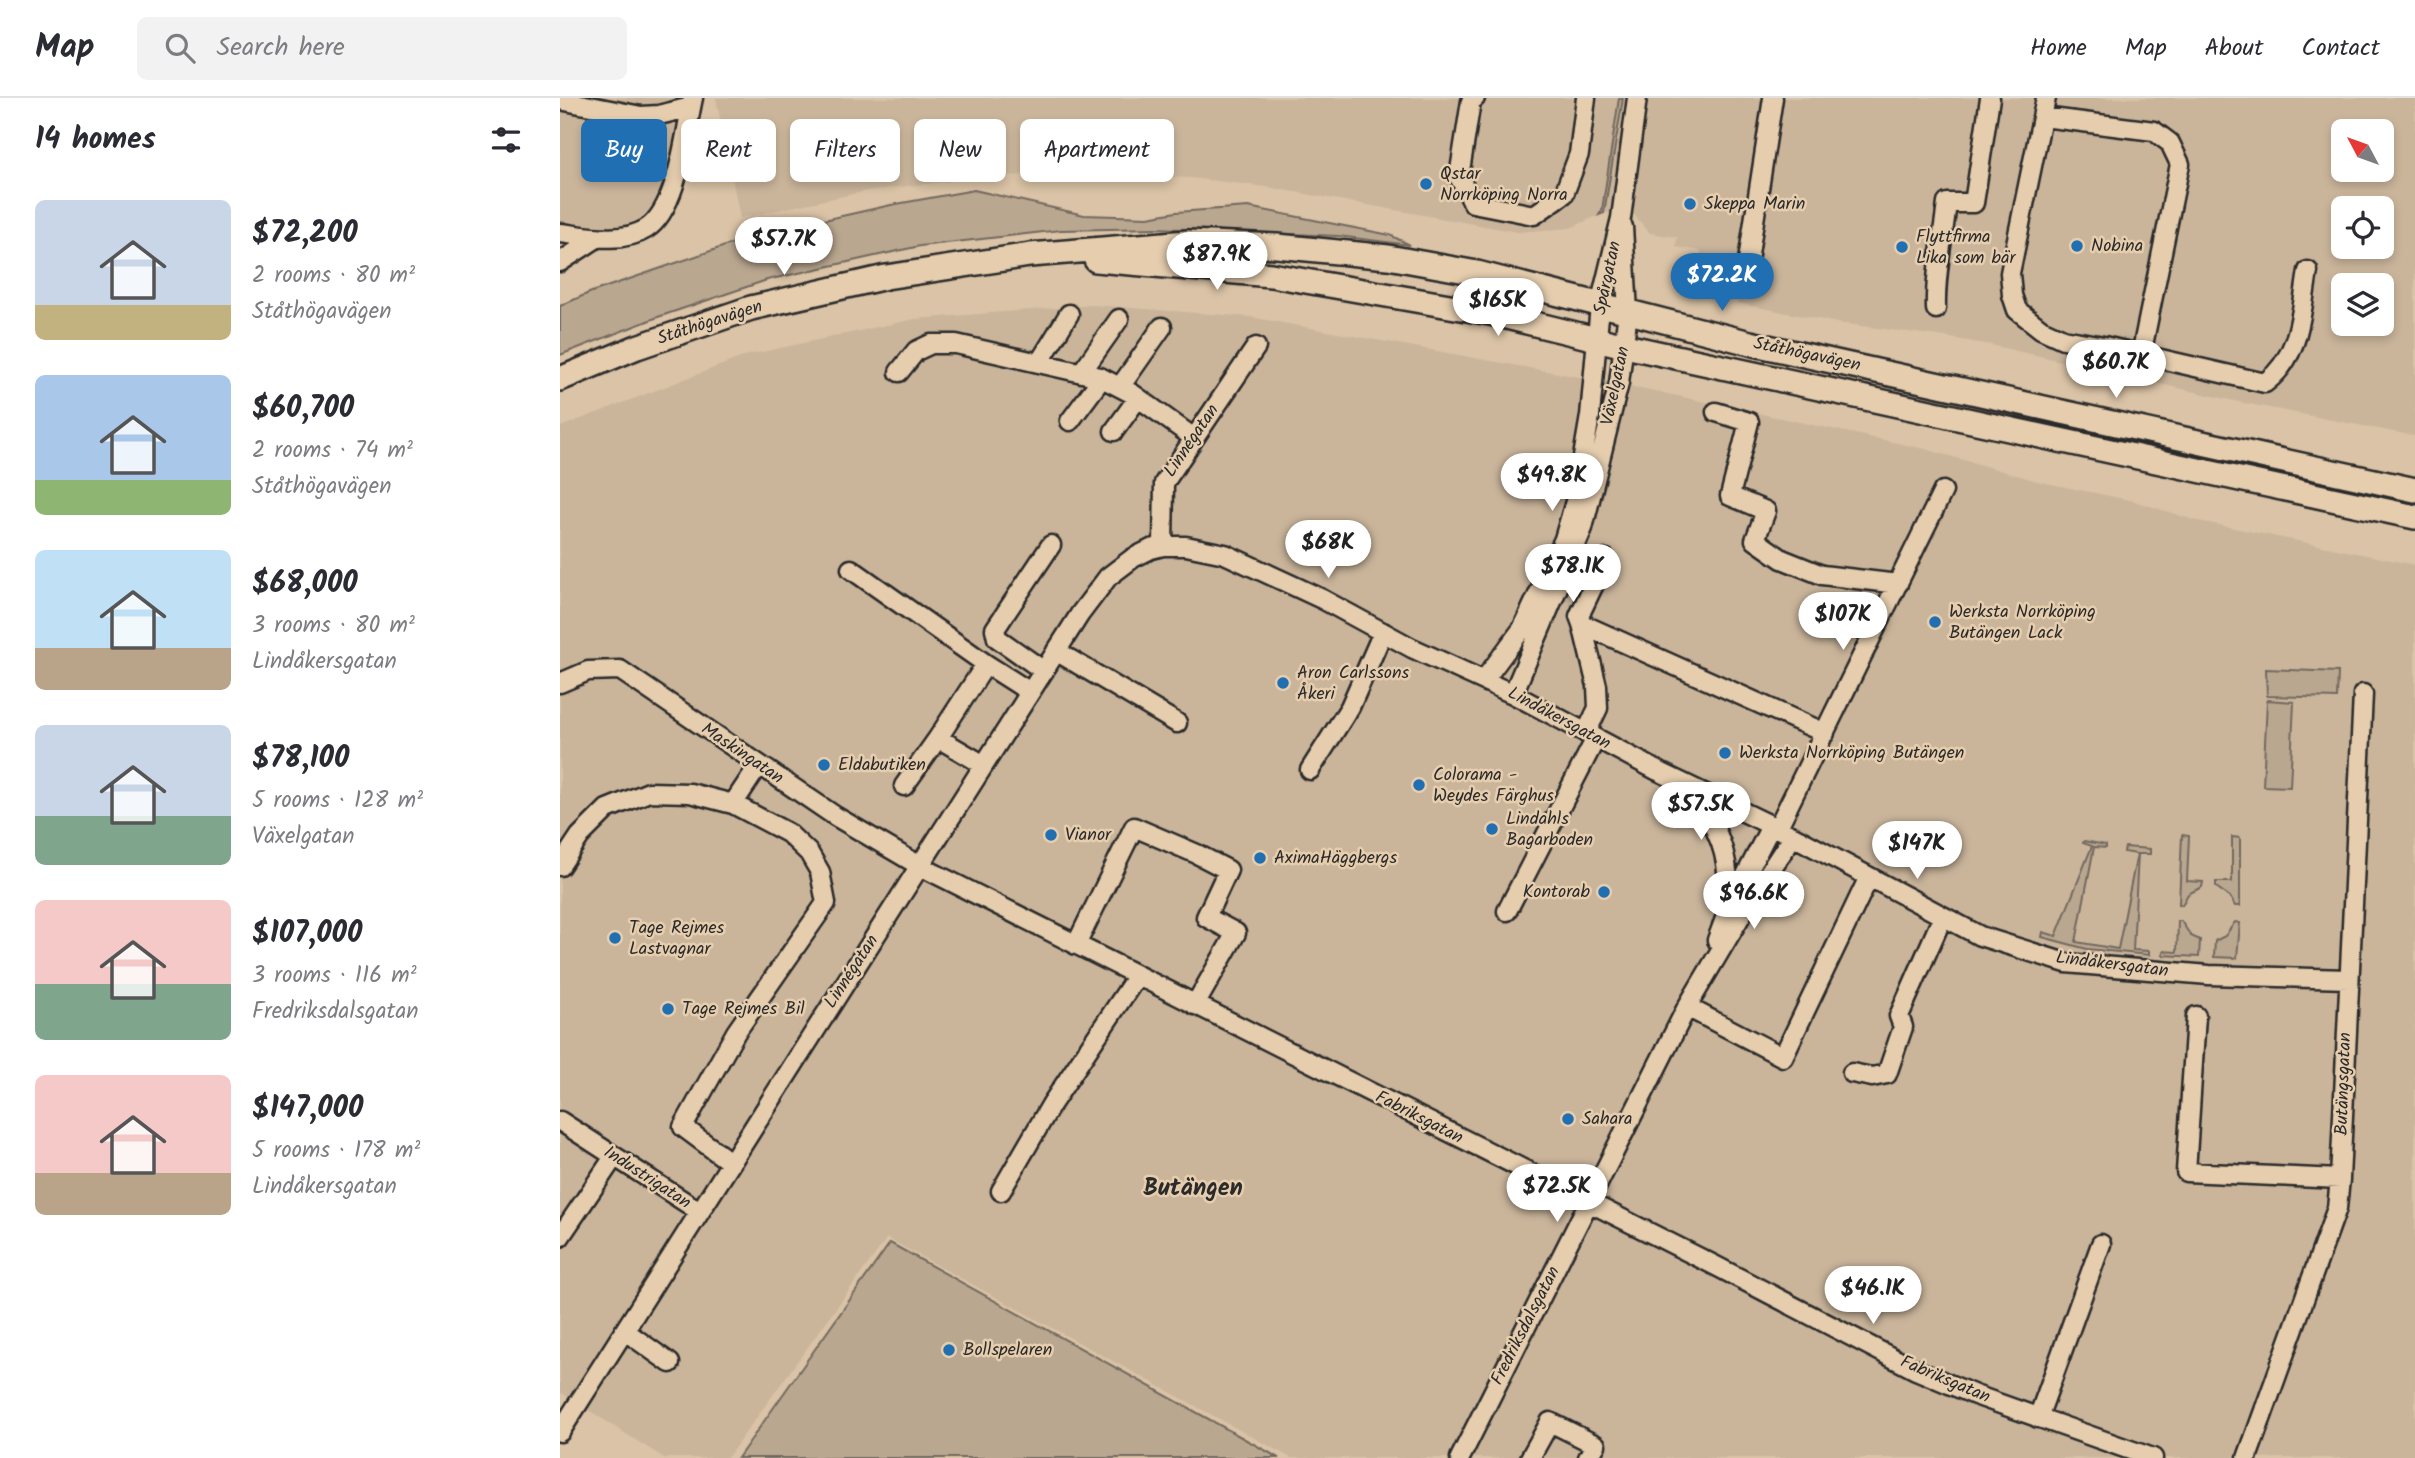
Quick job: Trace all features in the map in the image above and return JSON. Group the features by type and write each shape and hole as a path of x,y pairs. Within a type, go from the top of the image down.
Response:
{"main road":[{"name":"Ståthögavägen","path":"560,379 637,347 751,308 886,277 1030,255 1188,242 1330,250 1477,273 1750,343 2415,490"},
{"name":"Ståthögavägen","path":"1030,255 1271,275 1490,313 1625,346 2415,517"}],"street":[{"path":"1475,98 1471,101 1459,177 1473,203 1534,215 1564,194 1579,154 1586,98"},
{"name":"Spårgatan","path":"1597,339 1600,305 1621,218 1637,98"},
{"path":"1747,267 1773,98"},
{"path":"1936,309 1935,283 1947,202 1974,203 1990,98"},
{"path":"2046,98 2010,274 2017,310 2041,329 2063,339 2265,383 2280,372 2298,336 2308,271"},
{"path":"560,100 641,116 659,115 692,102"},
{"path":"560,233 597,237 627,235 646,230 660,216 671,193 692,102"},
{"path":"2043,117 2154,131 2170,143 2180,164 2141,355"},
{"name":"Spårgatan","path":"1621,218 1625,242 1628,312"},
{"path":"560,262 597,237"},
{"name":"Växelgatan","path":"1513,694 1583,528 1622,370 1628,312"},
{"path":"1039,363 1069,314"},
{"path":"1081,373 1119,319"},
{"path":"1121,387 1162,327"},
{"name":"Växelgatan","path":"1484,680 1522,629 1564,539 1576,498 1590,416 1597,339"},
{"path":"899,372 916,351 931,344 956,344 1102,379 1121,387 1194,438"},
{"name":"Linnégatan","path":"1163,546 1164,483 1256,347"},
{"path":"1070,421 1102,379"},
{"path":"1114,431 1138,398"},
{"path":"1716,412 1749,422 1730,496 1766,511 1755,540 1782,559 1822,575 1898,584"},
{"name":"Fredriksdalsgatan","path":"1687,1007 1745,909 1825,733 1943,491"},
{"path":"1044,671 997,638 995,629 1051,545"},
{"name":"Lindåkersgatan","path":"1133,558 1163,546 1186,546 1225,555 1322,599 1383,632 1513,694 1980,936 2066,963 2209,975 2348,979"},
{"name":"Linnégatan","path":"560,1432 1056,651 1108,577 1133,558"},
{"path":"1507,911 1591,735 1598,708 1597,685 1579,615 1606,559"},
{"path":"851,569 1030,692"},
{"path":"1582,624 1825,733"},
{"path":"1310,770 1350,707 1383,632"},
{"path":"1056,651 1177,723"},
{"path":"904,786 986,664"},
{"name":"Maskingatan","path":"560,683 588,671 620,670 835,816 920,866"},
{"name":"Butängsgatan","path":"2247,1458 2337,1208 2363,694"},
{"path":"938,738 984,765"},
{"path":"733,804 759,765"},
{"name":"Fredriksdalsgatan","path":"1658,771 1687,791 1704,808 1720,837 1728,870 1724,922"},
{"path":"560,866 580,836 607,809 649,792 690,793 733,804 788,833 809,853 820,872 826,903 736,1032 683,1128 730,1162"},
{"path":"1076,945 1134,827 1197,854 1228,870 1206,917 1236,933 1195,1005"},
{"name":"Fredriksdalsgatan","path":"1460,1458 1687,1007 1747,871 1780,830"},
{"name":"Fabriksgatan","path":"920,866 1716,1266 1916,1370 2038,1418 2153,1458"},
{"path":"1687,1007 1783,1057 1868,877"},
{"path":"1852,1073 1872,1077 1887,1074 1903,1027 1899,1016 1943,916"},
{"path":"1001,1191 1051,1105 1137,976"},
{"path":"2196,1016 2186,1172 2340,1179"},
{"name":"Industrigatan","path":"560,1121 699,1211"},
{"path":"560,1237 614,1157"},
{"path":"2038,1418 2101,1244"},
{"path":"625,1331 670,1363"},
{"path":"1530,1458 1550,1422 1596,1445 1588,1458"}],"shaded area":[{"path":"560,98 688,98 667,172 667,119 581,119 581,182 664,182 658,204 628,229 560,224"},
{"path":"716,98 2415,98 2415,436 2239,402 1991,345 1838,323 1737,303 1744,277 1728,274 1727,265 1700,262 1701,251 1676,247 1677,237 1650,233 1634,215 1604,213 1570,228 1518,232 1267,187 1174,177 1174,119 1020,119 1020,175 1006,176 1006,119 914,119 914,182 942,182 867,191 740,218 733,182 776,182 776,119 720,119"},
{"path":"1619,98 1623,98 1604,213 1599,215 1602,210"},
{"path":"974,190 1084,215 1148,217 1176,212 1248,207 1390,235 1410,245 1338,236 1157,228 1061,230 920,246 767,280 658,317 560,355 560,306 589,293 757,235 891,205"},
{"path":"1093,305 1250,317 1645,389 1925,449 2041,482 2134,501 2194,520 2415,565 2415,1458 1291,1458 887,1238 727,1458 664,1458 560,1392 560,427 748,355 915,319"},
{"path":"2266,669 2338,672 2337,698 2267,696"},
{"path":"2267,700 2294,702 2290,787 2263,786"},
{"path":"2182,835 2189,836 2187,881 2203,882 2202,887 2188,894 2182,905 2179,904"},
{"path":"2232,837 2240,838 2240,906 2235,906 2230,897 2216,887 2216,882 2232,882"},
{"path":"2083,843 2106,845 2106,848 2094,847 2076,942 2118,949 2137,854 2124,852 2125,847 2150,849 2150,854 2138,854 2133,950 2149,951 2149,955 2087,949 2042,937 2043,932 2056,936 2092,846"},
{"path":"2178,921 2181,921 2191,936 2200,940 2199,957 2163,955 2163,951 2177,952"},
{"path":"2235,922 2240,923 2237,958 2214,957 2215,941 2225,936"},
{"name":"Bollspelaren","path":"890,1243 1279,1458 738,1458"}],"place":[{"name":"Qstar Norrköping Norra","path":"1426,184"},
{"name":"Skeppa Marin","path":"1690,204"},
{"name":"Nobina","path":"2077,246"},
{"name":"Flyttfirma Lika som bär","path":"1902,247"},
{"name":"Werksta Norrköping Butängen Lack","path":"1935,622"},
{"name":"Aron Carlssons Åkeri","path":"1283,683"},
{"name":"Werksta Norrköping Butängen","path":"1725,753"},
{"name":"Eldabutiken","path":"824,765"},
{"name":"Colorama - Weydes Färghus","path":"1419,785"},
{"name":"Lindahls Bagarboden","path":"1492,829"},
{"name":"Vianor","path":"1051,835"},
{"name":"AximaHäggbergs","path":"1260,858"},
{"name":"Kontorab","path":"1604,892"},
{"name":"Tage Rejmes Lastvagnar","path":"615,938"},
{"name":"Tage Rejmes Bil","path":"668,1009"},
{"name":"Sahara","path":"1568,1119"},
{"name":"Bollspelaren","path":"949,1350"}],"district":[{"name":"Butängen","path":"1193,1188"}]}
